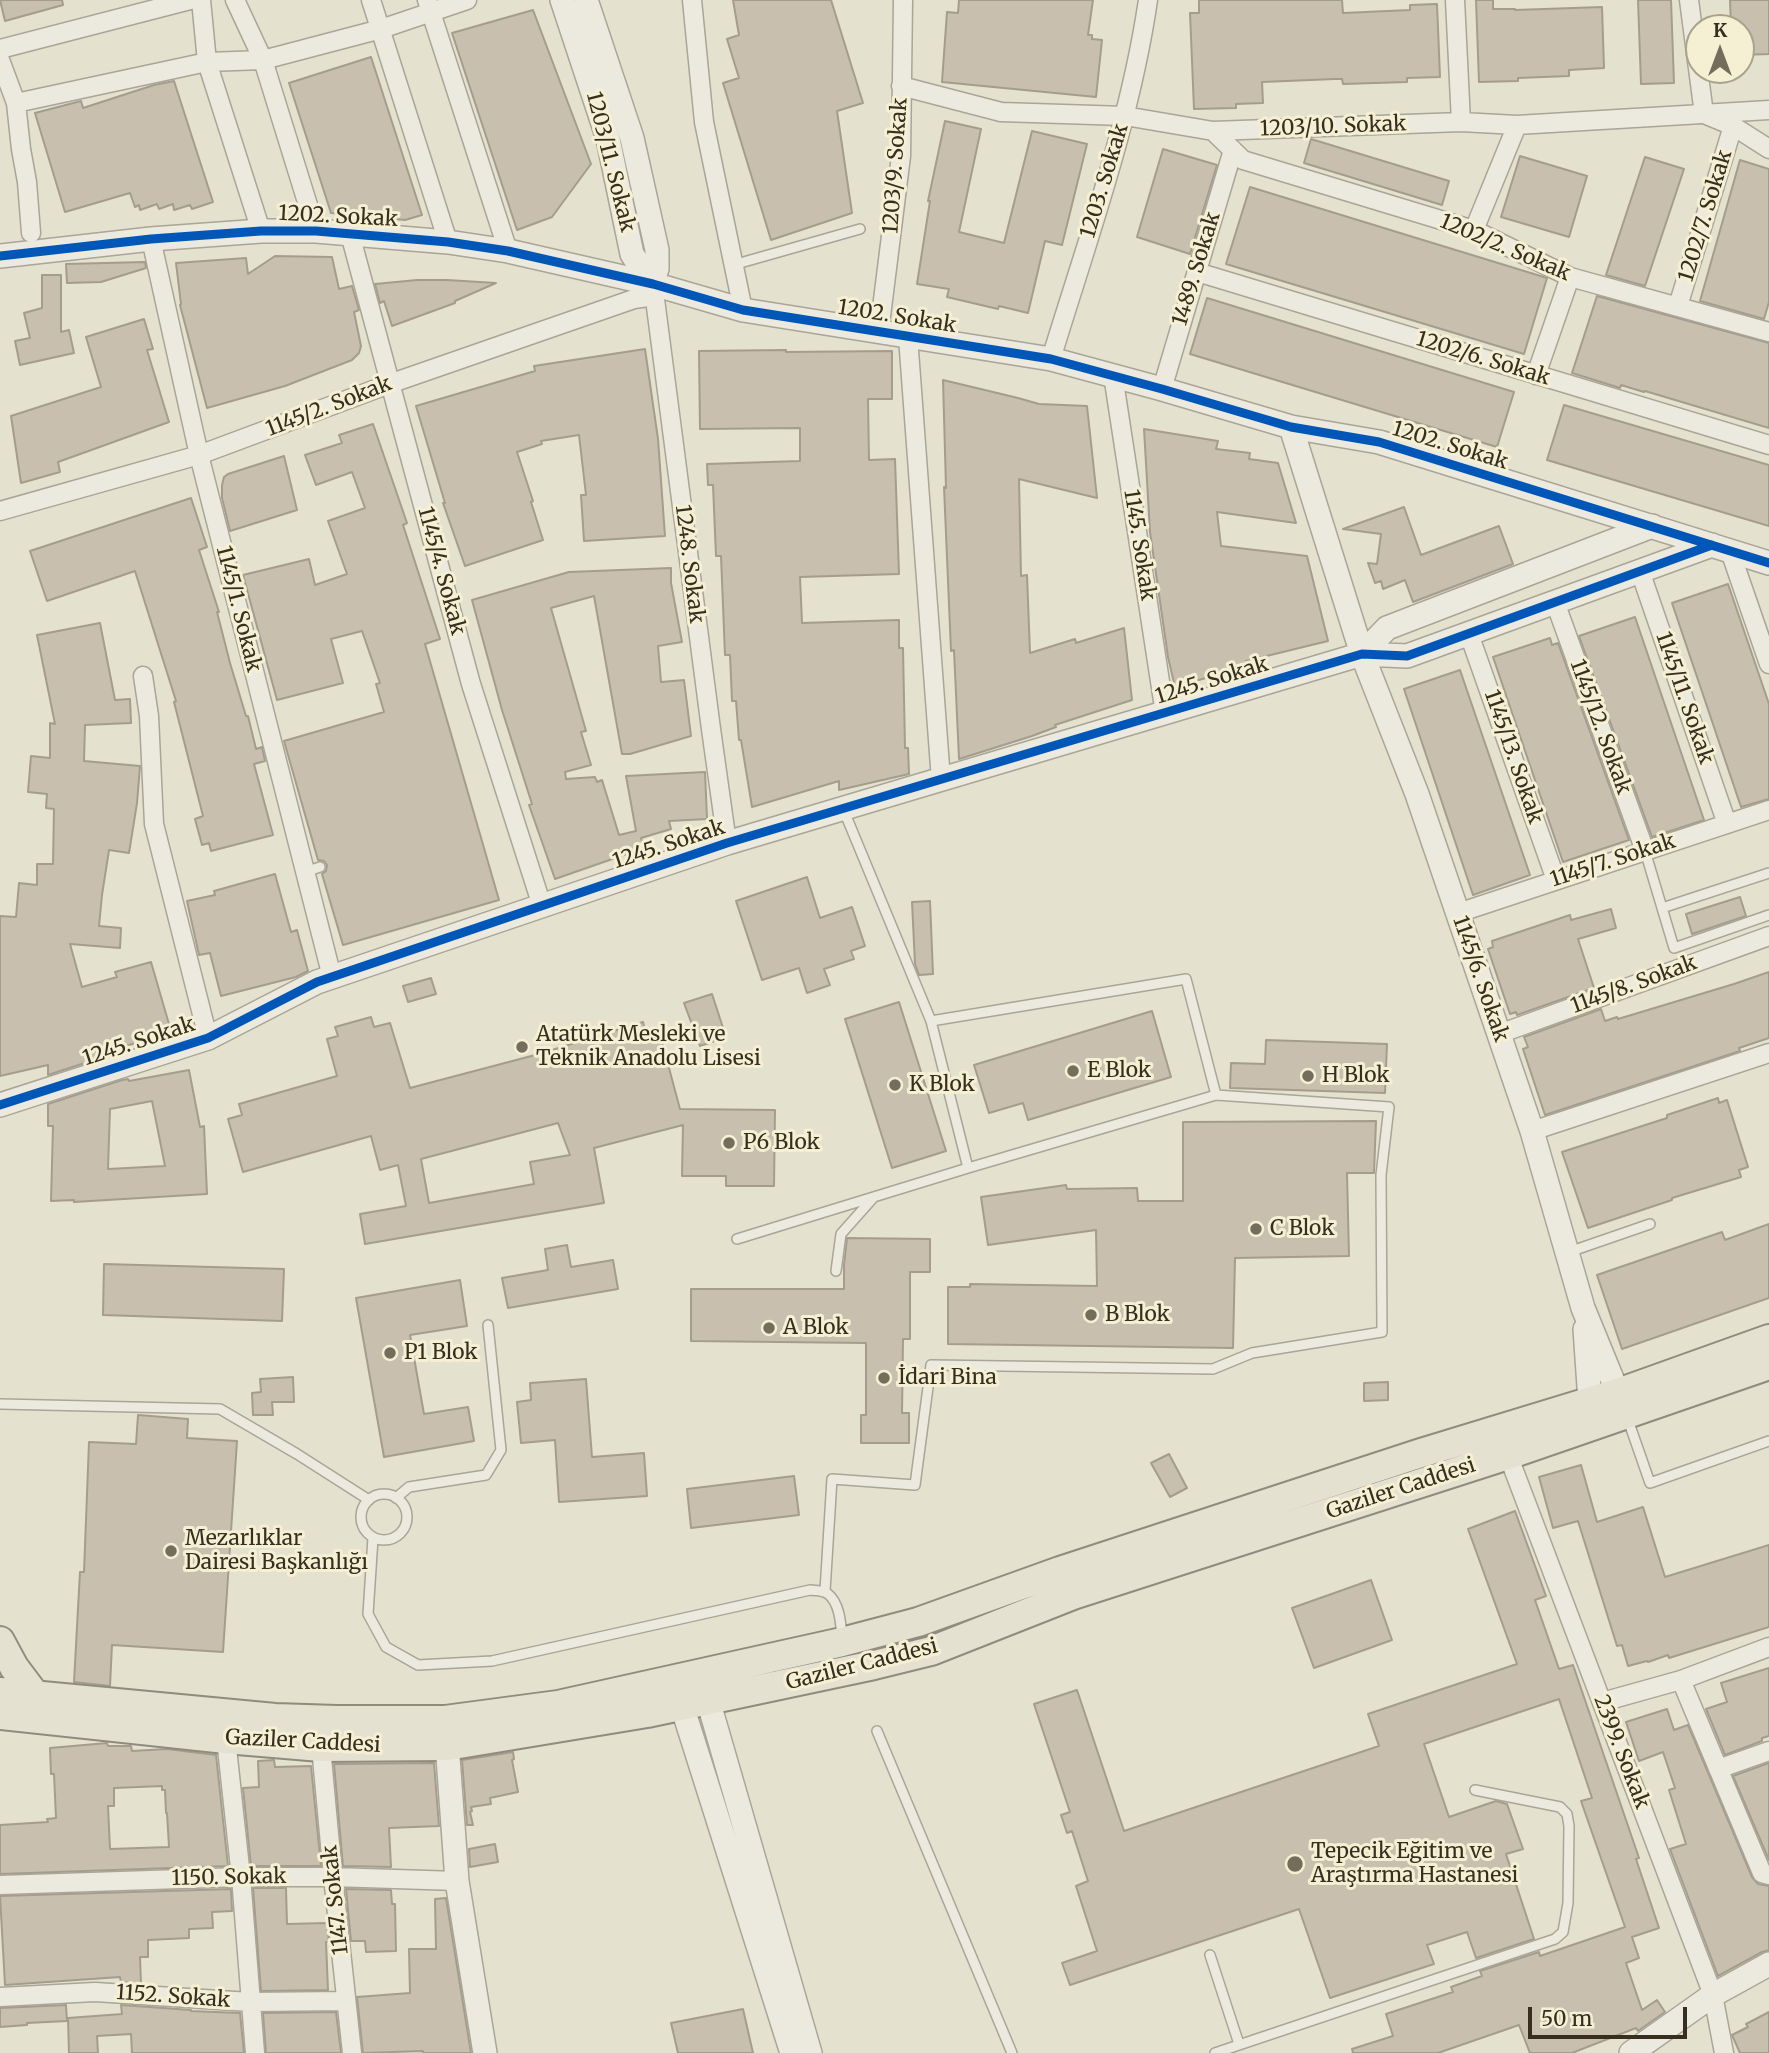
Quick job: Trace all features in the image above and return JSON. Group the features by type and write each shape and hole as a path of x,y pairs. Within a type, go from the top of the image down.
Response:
{"main road":[{"name":"Gaziler Caddesi","path":"688,1693 874,1665 931,1651 1073,1595 1508,1455 1769,1339"},
{"name":"Gaziler Caddesi","path":"0,1715 226,1740 321,1747 647,1713 688,1693 842,1642 918,1622 1060,1571 1421,1453 1590,1401 1622,1404 1769,1365"},
{"path":"688,1693 856,1650 888,1630"},
{"path":"0,1641 14,1667 35,1695"},
{"name":"Gaziler Caddesi","path":"0,1692 446,1733"}],"street":[{"path":"0,49 190,0"},
{"path":"201,0 207,62 261,231"},
{"path":"235,0 263,60 316,232"},
{"path":"371,0 448,242"},
{"path":"16,103 207,62 263,60 381,29 429,7 467,0"},
{"name":"1203/11. Sokak","path":"562,0 608,139 632,254 654,286"},
{"name":"1203/11. Sokak","path":"586,0 632,138 657,250 654,286"},
{"path":"692,0 704,122 743,310"},
{"name":"1203/9. Sokak","path":"879,332 901,156 903,0"},
{"name":"1203. Sokak","path":"1051,359 1125,116 1148,0"},
{"path":"1455,0 1461,122"},
{"path":"1689,0 1704,114 1733,126 1769,149"},
{"path":"429,7 508,251"},
{"path":"0,60 16,103 31,233"},
{"name":"1203/10. Sokak","path":"901,86 1001,112 1125,116 1213,131 1461,122 1517,125 1769,110"},
{"path":"1474,230 1517,125"},
{"name":"1202/7. Sokak","path":"1678,306 1733,126"},
{"name":"1202/2. Sokak","path":"1213,131 1243,160 1474,230 1570,276 1769,332"},
{"name":"1489. Sokak","path":"1162,389 1233,150"},
{"name":"1202. Sokak","path":"0,256 151,239 261,231 351,234 448,242 508,251 743,310 1051,359 1291,427 1379,442 1769,563"},
{"name":"1145/4. Sokak","path":"351,234 471,684 542,906"},
{"name":"1145/1. Sokak","path":"151,239 199,456 313,869 332,976"},
{"name":"1202/6. Sokak","path":"1197,272 1769,445"},
{"path":"1536,375 1570,276"},
{"name":"1145/2. Sokak","path":"0,512 199,456 392,383 634,299 654,286"},
{"name":"1248. Sokak","path":"654,286 727,843"},
{"path":"908,337 941,780"},
{"name":"1145. Sokak","path":"1113,375 1165,714"},
{"name":"1145/6. Sokak","path":"1291,427 1362,654 1417,794 1532,1131 1583,1308 1622,1404"},
{"path":"1362,654 1387,628 1651,526"},
{"path":"1362,654 1407,656 1640,571 1721,548 1769,664"},
{"name":"1145/11. Sokak","path":"1640,571 1727,824"},
{"name":"1145/12. Sokak","path":"1555,602 1644,851"},
{"name":"1145/13. Sokak","path":"1469,634 1556,880"},
{"name":"1245. Sokak","path":"0,1105 208,1038 332,976 727,843 1362,654"},
{"path":"143,676 149,716 154,824 208,1038"},
{"name":"1145/7. Sokak","path":"1458,913 1769,810"},
{"name":"1145/8. Sokak","path":"1499,1034 1769,936"},
{"path":"1532,1131 1769,1053"},
{"name":"1145/6. Sokak","path":"1583,1308 1590,1401"},
{"name":"2399. Sokak","path":"1508,1455 1713,1995 1724,2053"},
{"path":"1602,1702 1681,1680 1769,1647"},
{"path":"1681,1680 1762,1873 1769,1875"},
{"path":"688,1693 792,2053"},
{"path":"688,1693 810,2053"},
{"path":"446,1733 457,1881 485,2053"},
{"path":"226,1740 241,1877 254,2053"},
{"name":"1147. Sokak","path":"321,1747 332,1877 352,2053"},
{"path":"1718,1769 1769,1751"},
{"name":"1150. Sokak","path":"0,1885 241,1877 457,1881"},
{"path":"1631,2053 1713,1995 1769,1964"},
{"name":"1152. Sokak","path":"0,1997 95,1992 250,2002 346,2001"}],"lane":[{"path":"733,265 860,229"},
{"path":"843,809 931,1021 968,1168"},
{"path":"1644,851 1674,948 1769,915"},
{"path":"1662,908 1769,873"},
{"path":"931,1021 1186,979 1216,1095"},
{"path":"737,1239 1216,1095 1389,1107 1381,1175 1382,1332 1252,1353 1213,1369 931,1365 915,1485 832,1479 825,1591"},
{"path":"836,1271 841,1234 874,1196"},
{"path":"1567,1253 1650,1224"},
{"path":"396,1498 409,1487 486,1475 501,1450 488,1325"},
{"path":"0,1404 220,1409 369,1500"},
{"path":"1622,1404 1650,1483 1769,1441"},
{"path":"383,1494 396,1498 405,1510 402,1531 389,1540 373,1538 367,1533 361,1519 364,1505 369,1500 383,1494"},
{"path":"373,1538 368,1614 386,1647 418,1665 492,1661 810,1590 825,1591 831,1596 838,1609 842,1642"},
{"path":"877,1731 1012,2053"},
{"path":"1215,2053 1555,1939 1563,1932 1568,1903 1567,1814 1560,1807 1475,1790"},
{"path":"1210,1955 1239,2044"}],"building":[{"path":"0,0 62,0 63,5 5,21"},
{"path":"733,0 831,0 863,103 837,111 852,213 771,240 723,83 739,78 727,39 739,35"},
{"path":"959,0 1093,0 1088,35 1092,35 1092,39 1102,40 1096,97 942,82 947,12 958,13"},
{"path":"1199,0 1342,0 1343,13 1410,10 1410,5 1437,4 1440,77 1407,78 1407,82 1343,84 1342,79 1262,82 1263,103 1236,104 1236,108 1194,109 1190,13 1199,13"},
{"path":"1476,0 1493,0 1493,9 1602,7 1604,68 1569,70 1569,76 1479,82"},
{"path":"1638,0 1671,0 1674,83 1641,84"},
{"path":"1730,0 1769,0 1769,54 1755,54 1755,14 1730,14"},
{"path":"533,10 591,164 552,217 517,230 452,33"},
{"path":"371,57 422,215 405,220 331,213 289,83"},
{"path":"174,81 213,202 192,209 190,205 174,210 173,204 159,209 157,204 140,210 139,205 135,207 130,193 65,212 35,113 81,101 83,108"},
{"path":"945,121 981,129 959,232 1004,243 1032,131 1087,144 1062,245 1045,241 1028,313 947,297 949,289 917,284 928,201"},
{"path":"1311,139 1449,181 1442,205 1304,163"},
{"path":"1163,149 1217,165 1190,254 1137,237"},
{"path":"1520,156 1587,176 1569,237 1501,217"},
{"path":"1645,157 1684,169 1645,286 1606,275"},
{"path":"1740,160 1769,169 1769,302 1764,319 1700,301"},
{"path":"1250,187 1547,278 1524,354 1226,264"},
{"path":"275,256 332,257 339,289 352,286 359,310 354,312 361,346 359,353 352,360 285,386 207,408 180,305 176,263 246,258 248,274"},
{"path":"145,262 146,268 101,282 67,283 66,264"},
{"path":"42,275 61,275 61,332 69,330 74,353 20,365 15,341 30,338 24,313 42,308"},
{"path":"417,280 496,283 455,303 392,326 384,301 380,303 375,284"},
{"path":"1597,296 1769,343 1769,428 1645,391 1621,385 1620,388 1572,373"},
{"path":"1207,298 1514,392 1497,447 1190,354"},
{"path":"144,319 153,349 147,350 169,422 58,462 60,472 21,483 11,416 101,387 86,337"},
{"path":"645,349 658,439 665,536 584,541 581,495 586,495 579,435 541,441 542,444 517,452 543,540 465,566 443,503 416,406 535,371 534,366"},
{"path":"699,351 892,351 892,399 868,399 869,460 895,459 899,574 800,577 802,623 899,620 899,648 903,648 905,748 908,748 909,774 839,790 839,781 752,807 739,740 736,701 732,701 730,655 725,655 721,556 716,556 713,485 708,485 707,464 800,461 800,428 700,429"},
{"path":"943,380 1039,404 1087,406 1097,498 1019,479 1021,576 1027,575 1030,653 1075,639 1076,643 1124,628 1132,700 959,759 944,487 946,488"},
{"path":"1564,405 1769,465 1769,526 1547,460"},
{"path":"373,424 407,523 403,525 440,639 425,644 499,900 343,945 322,874 327,865 318,860 284,741 384,712 376,684 380,683 362,631 331,639 343,683 277,700 243,575 309,559 315,585 347,574 328,521 365,508 352,472 316,485 305,455 342,443 339,435"},
{"path":"1144,429 1218,441 1216,449 1250,453 1249,459 1278,463 1296,523 1217,512 1221,546 1307,556 1328,641 1246,661 1247,666 1175,687 1168,657 1150,532"},
{"path":"284,456 297,510 230,531 222,498 224,477"},
{"path":"191,498 207,547 199,550 219,612 230,663 256,749 262,747 265,761 254,764 273,835 211,851 209,843 202,845 195,819 203,816 174,702 176,701 135,571 47,601 30,551"},
{"path":"1404,507 1421,555 1499,526 1513,564 1413,602 1405,580 1383,589 1381,581 1375,583 1368,563 1377,564 1381,534 1343,529"},
{"path":"671,568 671,583 682,642 658,646 661,682 684,680 691,736 622,754 594,596 551,608 586,731 581,732 591,765 565,772 566,779 595,777 597,782 602,780 619,835 636,831 626,776 705,772 707,819 669,821 671,829 641,838 644,848 555,879 529,805 532,804 502,710 472,600 569,572"},
{"path":"1728,584 1769,704 1769,799 1741,807 1672,603"},
{"path":"1635,617 1704,820 1652,837 1579,636"},
{"path":"100,623 115,700 130,699 131,723 85,725 84,761 140,766 137,803 129,853 109,850 102,895 99,926 121,928 120,948 70,944 82,987 117,977 115,972 151,962 171,1031 135,1041 136,1043 102,1053 103,1057 48,1075 48,1065 0,1076 0,916 16,917 19,883 37,885 37,864 53,864 54,809 46,808 47,794 28,792 31,756 50,758 50,723 55,724 37,635"},
{"path":"1550,638 1552,645 1558,643 1629,840 1563,862 1493,657"},
{"path":"1460,670 1530,875 1473,895 1404,689"},
{"path":"275,874 291,932 297,930 308,971 296,977 221,996 210,953 199,955 187,901 215,895 214,891"},
{"path":"807,877 820,918 852,907 865,946 851,951 854,959 824,969 830,985 807,993 799,968 762,980 736,901"},
{"path":"1740,897 1746,916 1692,934 1686,914"},
{"path":"930,901 933,974 919,975 915,964 912,902"},
{"path":"1611,909 1616,928 1578,939 1594,988 1517,1015 1516,1012 1510,1014 1488,949 1493,947 1492,941 1570,915 1571,920"},
{"path":"1769,972 1769,1038 1739,1048 1740,1051 1545,1115 1523,1049 1528,1047 1524,1037 1601,1009 1605,1021 1617,1017 1618,1019"},
{"path":"431,978 436,994 408,1002 403,986"},
{"path":"712,994 726,1037 700,1046 684,1003"},
{"name":"K Blok","path":"899,1002 946,1151 892,1168 845,1019"},
{"name":"E Blok","path":"1152,1011 1171,1077 1028,1120 1023,1103 989,1113 974,1065"},
{"path":"371,1017 374,1027 390,1023 410,1088 539,1054 643,1022 645,1030 658,1027 680,1109 775,1110 774,1186 726,1186 726,1176 682,1176 683,1125 594,1148 604,1203 365,1244 360,1214 406,1206 398,1165 380,1170 371,1136 243,1172 228,1119 242,1115 239,1104 337,1076 327,1039 338,1036 335,1027","holes":["558,1123 570,1155 530,1162 534,1184 429,1203 421,1159"]},
{"name":"H Blok","path":"1266,1040 1387,1044 1385,1093 1230,1088 1231,1063 1265,1064"},
{"path":"189,1070 200,1127 204,1126 207,1194 51,1201 53,1126 48,1126 48,1104 122,1080","holes":["152,1101 165,1166 108,1169 110,1109"]},
{"path":"1718,1098 1719,1103 1727,1100 1748,1167 1739,1170 1741,1177 1588,1228 1562,1152 1667,1118 1667,1115"},
{"path":"1376,1121 1374,1173 1347,1173 1349,1256 1235,1258 1233,1348 948,1344 948,1287 970,1287 970,1284 1097,1286 1096,1230 988,1245 981,1197 1066,1185 1067,1189 1137,1188 1138,1201 1183,1201 1183,1122"},
{"path":"1769,1224 1769,1298 1622,1349 1597,1275 1722,1232 1725,1240"},
{"path":"847,1238 930,1239 930,1272 910,1272 910,1339 903,1339 902,1413 909,1413 909,1443 861,1443 861,1415 866,1415 866,1343 691,1341 691,1289 844,1289"},
{"path":"567,1245 571,1267 613,1260 618,1289 508,1308 502,1278 548,1270 545,1249"},
{"path":"104,1264 284,1269 282,1321 103,1315"},
{"name":"P1 Blok","path":"460,1280 467,1326 410,1335 424,1414 468,1407 474,1441 384,1457 356,1298"},
{"path":"293,1377 294,1402 272,1402 273,1415 253,1415 252,1393 261,1392 260,1379"},
{"path":"586,1379 592,1457 644,1453 647,1496 559,1502 555,1440 521,1443 517,1402 531,1400 530,1383"},
{"path":"1388,1382 1388,1400 1364,1401 1364,1383"},
{"path":"138,1415 188,1419 187,1438 237,1441 223,1652 112,1645 110,1686 74,1682 80,1572 84,1572 89,1442 136,1444"},
{"path":"1169,1454 1187,1488 1170,1497 1151,1463"},
{"path":"1581,1465 1597,1522 1643,1507 1665,1577 1769,1545 1769,1627 1669,1658 1668,1655 1628,1666 1622,1645 1617,1646 1578,1521 1553,1528 1539,1477"},
{"path":"794,1476 799,1515 691,1528 687,1489"},
{"path":"1515,1511 1546,1596 1535,1600 1559,1669 1573,1665 1639,1858 1636,1859 1659,1928 1632,1937 1639,1958 1626,1963 1642,2010 1657,2000 1665,2012 1638,2031 1636,2028 1572,2053 1530,2053 1519,2025 1438,2053 1353,2053 1352,2049 1393,2036 1386,2014 1453,1992 1451,1987 1482,1976 1480,1971 1539,1952 1540,1956 1625,1927 1581,1801 1592,1798 1559,1699 1424,1744 1449,1817 1496,1801 1507,1804 1523,1849 1506,1854 1534,1939 1476,1958 1467,1932 1427,1945 1434,1964 1330,1998 1299,1909 1070,1985 1062,1963 1097,1951 1076,1886 1088,1881 1072,1831 1067,1833 1061,1815 1070,1812 1034,1704 1077,1690 1124,1831 1379,1746 1368,1714 1517,1664 1468,1529"},
{"path":"1371,1580 1392,1640 1314,1668 1292,1608"},
{"path":"1769,1668 1769,1736 1725,1755 1706,1709 1727,1702 1721,1683"},
{"path":"1667,1709 1674,1730 1688,1725 1752,1877 1758,1884 1769,1886 1769,1950 1718,1976 1670,1849 1686,1844 1669,1790 1675,1788 1663,1752 1639,1761 1626,1722"},
{"path":"107,1743 108,1746 131,1746 132,1751 167,1749 216,1755 228,1866 0,1874 0,1825 48,1822 47,1819 56,1818 50,1748","holes":["162,1786 162,1790 165,1790 169,1847 110,1849 108,1806 114,1806 114,1788"]},
{"path":"513,1752 518,1792 490,1798 491,1804 471,1807 473,1825 467,1825 462,1760"},
{"path":"274,1760 275,1767 311,1766 321,1866 251,1866 243,1788 259,1787 258,1761"},
{"path":"434,1763 439,1826 389,1828 391,1867 343,1866 334,1764"},
{"path":"1769,1763 1769,1860 1733,1776"},
{"path":"495,1844 498,1862 470,1867 469,1849"},
{"path":"253,1888 286,1888 287,1924 327,1923 328,1990 261,1991"},
{"path":"231,1889 232,1911 212,1912 213,1928 189,1929 189,1938 148,1940 148,1957 140,1957 141,1984 121,1982 120,1977 5,1985 0,1896"},
{"path":"346,1889 391,1890 392,1904 395,1904 396,1951 366,1952 365,1941 351,1941"},
{"path":"446,1898 471,2053 363,2053 357,1997 410,1993 409,1949 436,1949 435,1899"},
{"path":"66,2005 67,2021 0,2027 0,2008"},
{"path":"121,2005 240,2013 244,2053 132,2053 131,2034 97,2036 98,2053 69,2053 68,2018 122,2014"},
{"path":"743,2009 753,2053 678,2053 671,2023"},
{"path":"336,2012 341,2053 266,2053 263,2013"},
{"path":"1769,2012 1769,2053 1740,2053 1732,2035"}],"cycle path":[{"path":"0,256 151,239 261,231 316,231 448,242 508,251 653,284 743,310 1051,359 1291,427 1379,442 1769,563"},
{"path":"0,1105 208,1038 317,982 727,843 1362,654 1407,656 1712,545"}],"place":[{"name":"Atatürk Mesleki ve Teknik Anadolu Lisesi","path":"522,1047"},
{"name":"E Blok","path":"1073,1071"},
{"name":"H Blok","path":"1308,1076"},
{"name":"K Blok","path":"895,1085"},
{"name":"P6 Blok","path":"729,1143"},
{"name":"C Blok","path":"1256,1229"},
{"name":"B Blok","path":"1091,1315"},
{"name":"A Blok","path":"769,1328"},
{"name":"P1 Blok","path":"390,1353"},
{"name":"İdari Bina","path":"884,1378"},
{"name":"Mezarlıklar Dairesi Başkanlığı","path":"171,1551"},
{"name":"Tepecik Eğitim ve Araştırma Hastanesi","path":"1295,1864"}]}
